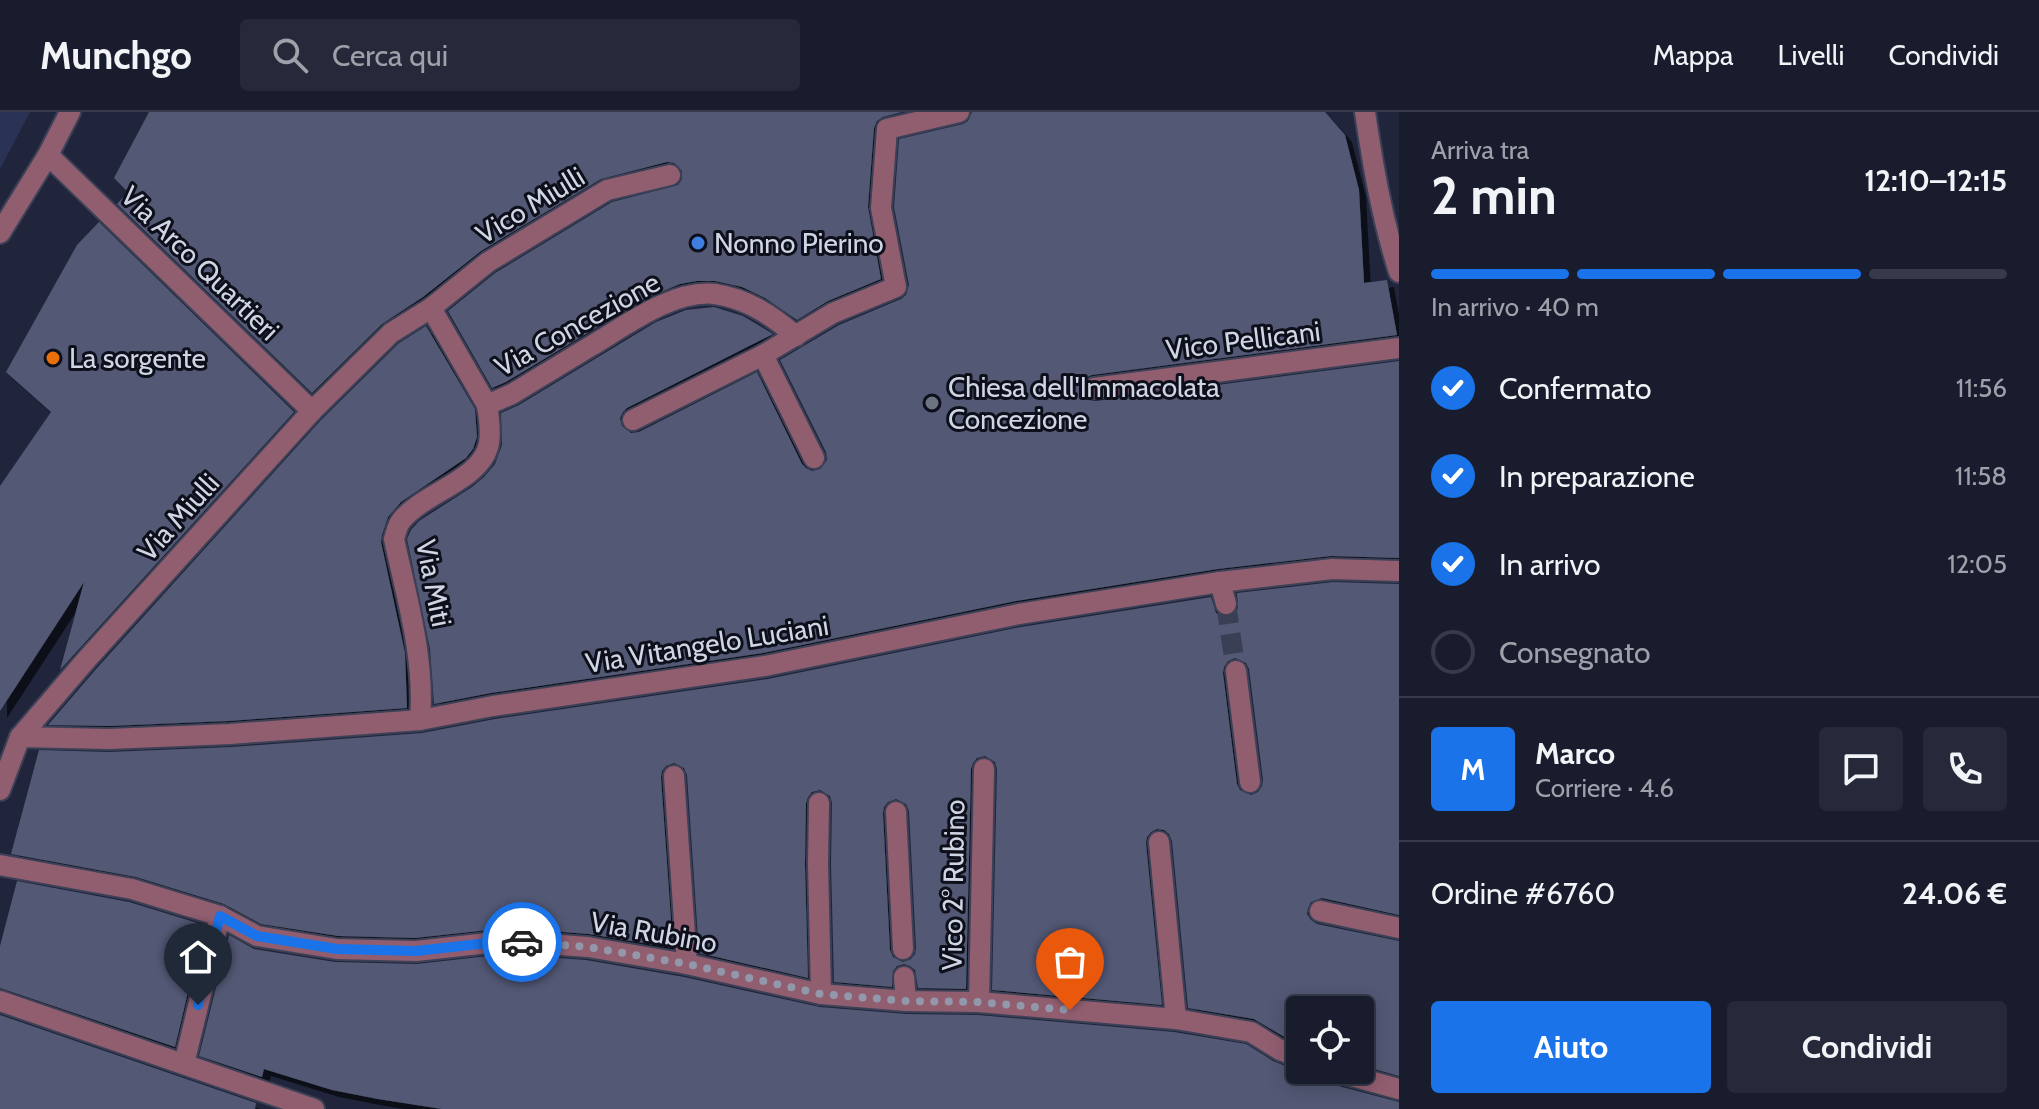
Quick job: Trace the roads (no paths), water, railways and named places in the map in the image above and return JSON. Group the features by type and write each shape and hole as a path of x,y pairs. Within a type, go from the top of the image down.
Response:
{"street":[{"path":"0,233 48,155 70,112"},
{"path":"633,420 763,355 833,313 896,287 881,208 887,129 959,112"},
{"path":"1365,112 1376,186 1399,272"},
{"name":"Via Arco Quartieri","path":"48,155 312,411"},
{"name":"Vico Miulli","path":"431,308 488,262 607,190 670,175"},
{"name":"Via Concezione","path":"431,308 487,405 512,394 654,309 684,297 712,294 739,300 768,313 796,336"},
{"name":"Via Miulli","path":"0,790 20,737 87,659 312,411 391,333 431,308"},
{"name":"Vico Pellicani","path":"1094,388 1399,348"},
{"path":"763,355 814,458"},
{"name":"Via Miti","path":"420,720 422,693 418,648 394,539 398,523 416,506 476,468 489,445 487,405"},
{"name":"Via Vitangelo Luciani","path":"20,737 124,739 420,720 493,706 765,666 1019,614 1220,582 1332,569 1399,571"},
{"path":"1220,582 1226,604"},
{"path":"1236,671 1250,782"},
{"name":"Vico 2° Rubino","path":"979,1002 984,769"},
{"path":"674,776 687,964"},
{"path":"819,803 821,994"},
{"path":"896,812 903,949"},
{"path":"1159,842 1176,1019"},
{"name":"Via Rubino","path":"0,865 132,889 220,916 257,936 337,949 416,951 506,941 588,947 687,964 821,994 906,1001 979,1002 1176,1019 1251,1032 1286,1052"},
{"path":"1320,911 1399,928"},
{"path":"184,1064 220,916"},
{"path":"904,977 906,1001"},
{"path":"0,1001 314,1109"},
{"path":"1374,1082 1399,1089"}],"tunnel":[{"path":"1226,604 1236,671"}],"place":[{"name":"Nonno Pierino","path":"698,243"},
{"name":"La sorgente","path":"53,358"},
{"name":"Chiesa dell'Immacolata Concezione","path":"932,403"}]}
